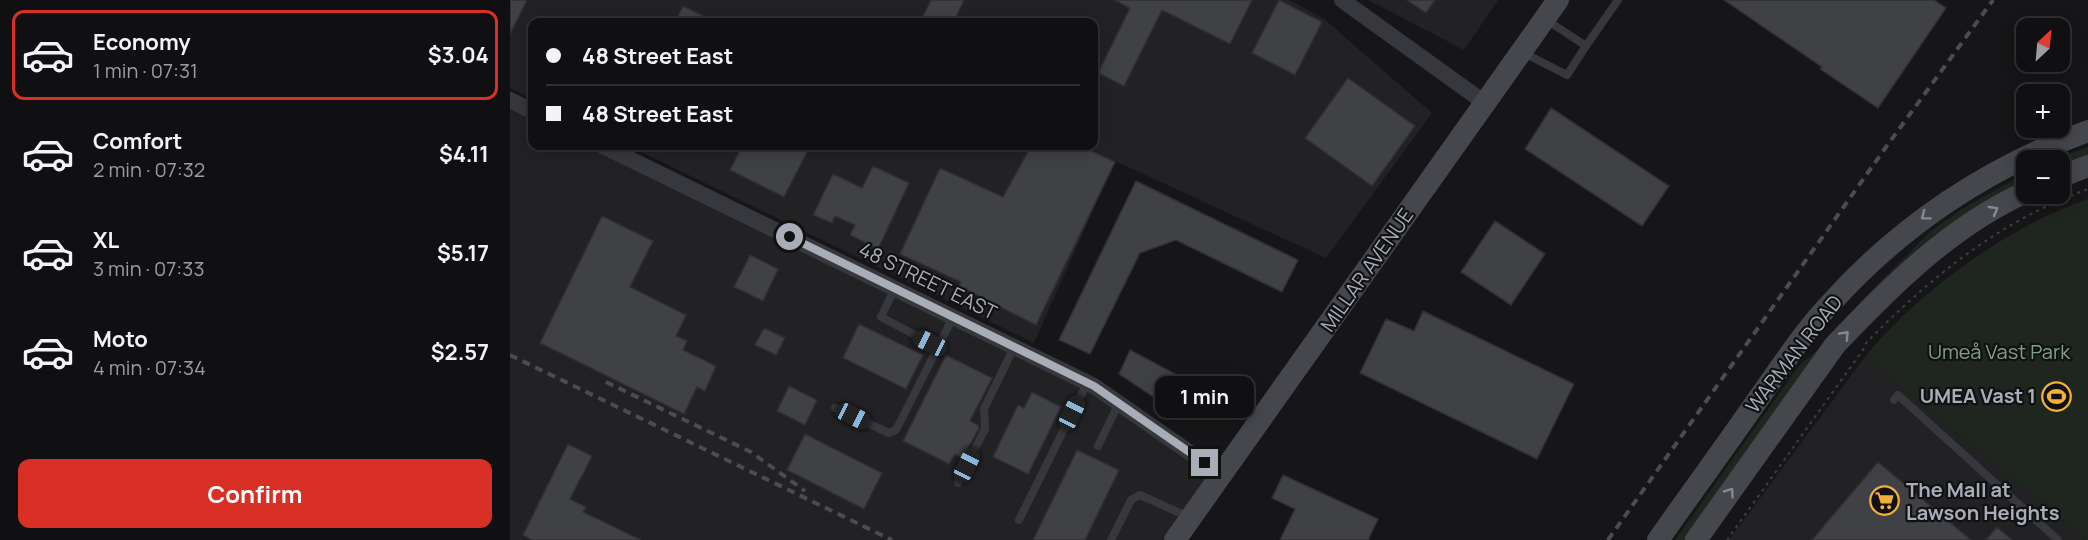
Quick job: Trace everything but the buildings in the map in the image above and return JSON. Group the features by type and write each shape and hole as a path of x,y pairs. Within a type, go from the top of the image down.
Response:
{"main road":[{"name":"MILLAR AVENUE","path":"1175,540 1558,0"},
{"name":"WARMAN ROAD","path":"1658,540 1808,329 1862,270 1929,213 1966,189 2050,144 2088,131"},
{"path":"2070,173 2088,166"},
{"name":"WARMAN ROAD","path":"1696,540 1836,345 1857,322 1891,287 1940,245 1975,221 2016,198"}],"street":[{"path":"1342,0 1485,103"},
{"path":"510,100 528,109"},
{"name":"48 STREET EAST","path":"611,150 1087,382 1222,475"}],"lane":[{"path":"1522,51 1567,75 1618,0"},
{"path":"1545,19 1586,46"},
{"path":"895,288 881,317 938,347"},
{"path":"835,408 893,433 952,317"},
{"path":"958,483 985,429 984,409 1014,347"},
{"path":"1019,520 1087,382"},
{"path":"1894,400 1898,395 2058,540"},
{"path":"1098,446 1119,403"},
{"path":"1111,540 1131,500 1140,495 1191,518"}],"path":[{"path":"1727,540 1866,343 1906,302 1972,249 2037,211 2088,189"}],"shaded area":[{"path":"510,0 1289,0 1323,18 1432,113 1326,258 1115,161 1034,343 637,150 1098,150 1098,18 528,18 528,97 510,88"},
{"path":"1368,0 1498,0 1464,50"},
{"path":"510,100 528,109 528,150 611,150 1094,386 1222,475 1175,540 510,540"},
{"path":"1865,357 2086,540 1729,540"}],"green space":[{"path":"2088,147 2088,157 2070,164 2070,154"},
{"path":"2016,179 2016,191 1862,305 1859,303 1931,231 1965,207"},
{"name":"Umeå Vast Park","path":"2088,199 2088,540 2086,540 1865,357 1910,309 1966,264 2027,226"},
{"path":"1819,349 1686,540 1675,540 1793,374"}],"railway":[{"path":"1608,540 1993,0"},
{"path":"510,355 892,540"},
{"path":"606,382 751,452 805,491"}],"place":[{"name":"UMEA Vast 1","path":"2057,396"},
{"name":"The Mall at Lawson Heights","path":"1885,501"}],"route":[{"path":"790,237 1094,386 1205,463"}]}
